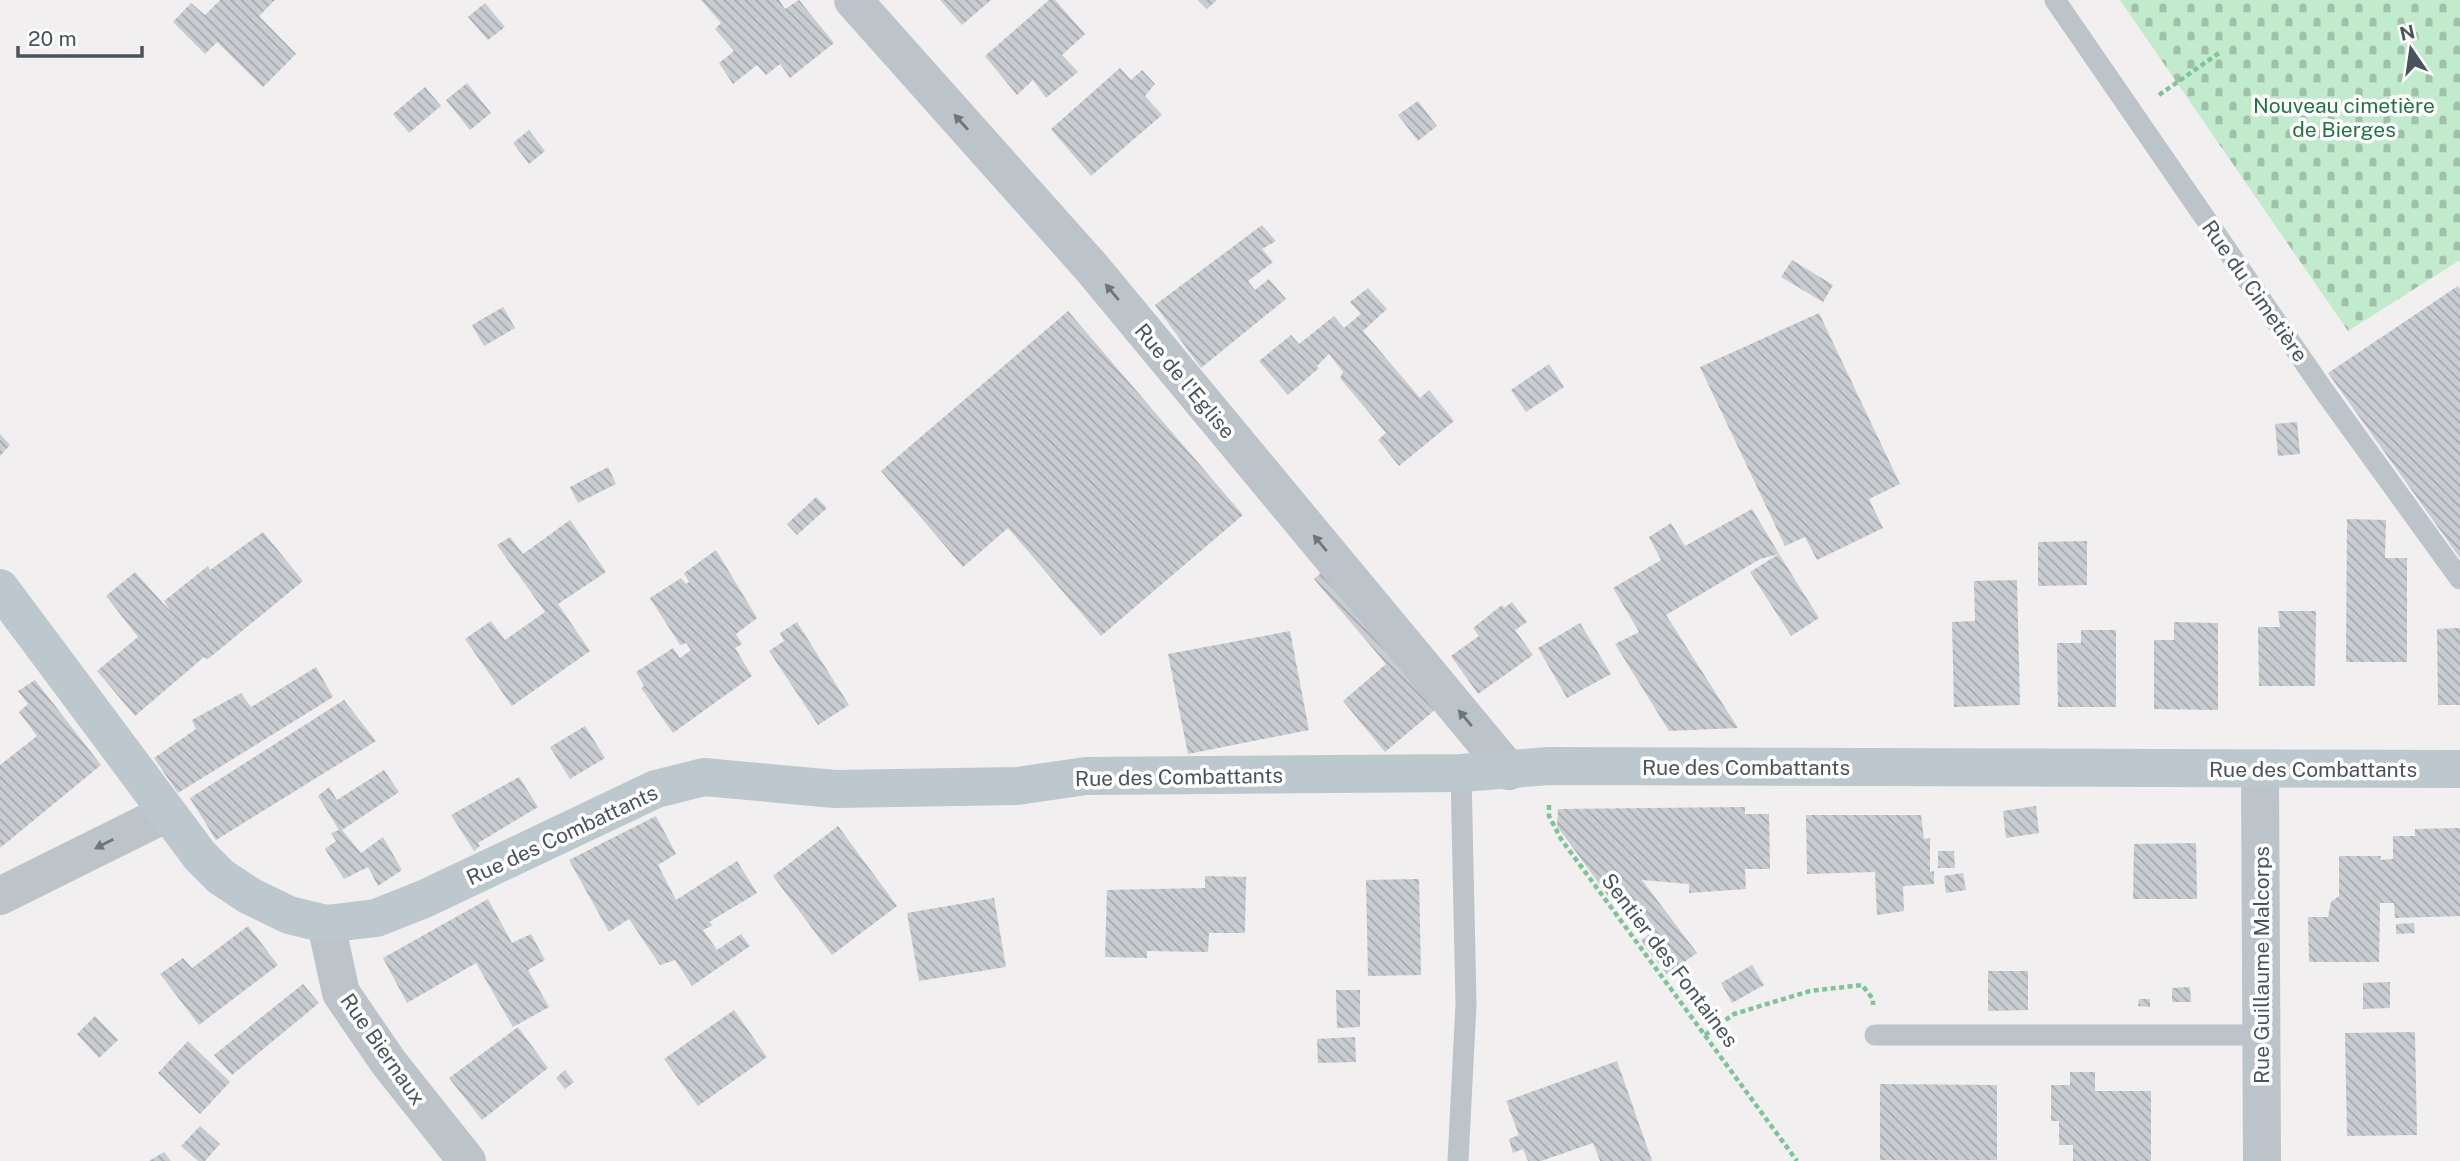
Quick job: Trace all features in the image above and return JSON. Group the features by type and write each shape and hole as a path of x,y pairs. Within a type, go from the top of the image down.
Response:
{"street":[{"name":"Rue de l'Eglise","path":"852,0 1091,267 1508,771"},
{"name":"Rue des Combattants","path":"0,588 165,814 200,856 222,877 250,896 289,915 326,924 376,918 424,899 656,789 705,777 835,789 1017,786 1086,776 1461,773 1549,766 2460,769"},
{"name":"Rue Guillaume Malcorps","path":"2260,770 2262,1161"},
{"path":"0,896 165,814"},
{"name":"Rue Biernaux","path":"326,924 341,993 389,1063 467,1161"}],"lane":[{"name":"Rue du Cimetière","path":"2055,0 2324,391 2460,579"},
{"path":"1458,1161 1466,1004 1461,773"},
{"path":"1875,1035 2261,1035"}],"path":[{"path":"2133,113 2218,53"},
{"name":"Sentier des Fontaines","path":"1549,766 1549,816 1561,839 1797,1161"},
{"path":"1705,1035 1734,1014 1810,991 1862,985 1873,999 1875,1035"}],"green space":[{"name":"Nouveau cimetière de Bierges","path":"2120,0 2460,0 2460,260 2348,331"}],"building":[{"path":"220,0 275,0 259,16 296,54 263,87 217,42 205,54 173,22 191,3 205,15"},
{"path":"701,0 779,0 785,9 799,0 834,43 790,78 780,64 766,75 757,65 733,84 719,63 734,51 715,29 721,23"},
{"path":"940,0 991,0 962,25"},
{"path":"1049,0 1055,0 1085,34 1062,55 1078,72 1046,98 1033,80 1017,95 985,56"},
{"path":"1198,0 1217,0 1207,9"},
{"path":"485,3 505,27 488,40 468,17"},
{"path":"1120,68 1131,80 1142,70 1155,84 1145,96 1162,115 1091,176 1051,129"},
{"path":"467,83 491,113 470,130 446,100"},
{"path":"425,87 441,106 409,133 393,114"},
{"path":"1418,101 1437,126 1418,141 1398,115"},
{"path":"529,130 545,151 529,164 513,143"},
{"path":"1262,225 1276,241 1262,249 1273,262 1248,281 1255,290 1269,279 1286,299 1201,368 1155,305"},
{"path":"1792,260 1833,285 1823,302 1781,277"},
{"path":"2458,286 2460,289 2460,558 2328,373"},
{"path":"1368,288 1387,309 1363,331 1420,398 1429,390 1454,421 1399,466 1378,440 1386,433 1340,378 1343,372 1329,354 1317,366 1319,368 1288,395 1259,361 1291,335 1299,344 1334,316 1344,328 1361,314 1350,302"},
{"path":"503,307 515,328 484,346 472,325"},
{"path":"1068,311 1243,515 1101,636 1008,528 963,567 881,471"},
{"path":"1819,313 1900,484 1869,499 1883,528 1817,560 1805,537 1785,546 1700,367"},
{"path":"1549,364 1564,387 1526,412 1511,390"},
{"path":"2297,422 2300,454 2278,456 2275,424"},
{"path":"0,434 10,445 0,456"},
{"path":"608,467 616,484 578,503 570,487"},
{"path":"816,497 827,508 797,535 787,524"},
{"path":"1752,509 1779,554 1760,559 1666,615 1738,728 1669,731 1615,644 1639,632 1613,588 1661,560 1649,537 1671,523 1685,546"},
{"path":"2347,519 2386,520 2385,558 2407,558 2407,662 2346,662"},
{"path":"570,520 606,572 558,604 590,651 512,706 465,639 491,621 505,640 545,612 497,545 510,537 523,554"},
{"path":"263,532 303,581 208,659 204,657 135,716 97,671 138,637 106,596 135,572 170,611 164,601 208,566 210,570"},
{"path":"2087,541 2087,585 2038,586 2038,542"},
{"path":"716,550 757,618 736,634 742,644 735,648 752,676 673,733 641,688 644,686 636,672 673,648 680,658 691,650 686,643 680,645 650,598 681,578 686,584 689,582 684,573"},
{"path":"1779,554 1819,618 1791,636 1750,572"},
{"path":"1323,571 1442,704 1385,752 1343,701 1386,664 1314,579"},
{"path":"2017,580 2020,705 1954,707 1952,622 1975,621 1974,581"},
{"path":"1512,602 1527,622 1515,630 1533,655 1478,694 1451,656 1479,636 1473,628 1502,605 1504,608"},
{"path":"2278,611 2316,611 2315,686 2259,686 2258,627 2280,627"},
{"path":"797,622 849,705 818,725 769,651 784,641 780,633"},
{"path":"2174,622 2218,623 2218,710 2154,709 2154,640 2174,640"},
{"path":"1580,623 1611,674 1567,698 1538,648"},
{"path":"2460,628 2460,705 2438,705 2437,629"},
{"path":"2081,630 2116,630 2116,707 2058,707 2057,643 2081,643"},
{"path":"1290,631 1309,730 1188,754 1168,654"},
{"path":"316,667 333,697 178,793 154,758 196,729 192,720 241,693 251,707"},
{"path":"35,680 101,765 0,848 0,765 37,736 19,712 28,704 18,691"},
{"path":"344,700 376,741 216,840 190,798"},
{"path":"585,726 605,758 570,779 550,747"},
{"path":"384,770 399,792 342,830 361,853 383,837 402,870 378,886 368,867 344,879 325,849 336,841 331,833 339,830 318,796 329,787 337,800"},
{"path":"519,777 538,807 478,843 480,846 474,851 451,815"},
{"path":"2036,806 2039,833 2006,838 2003,811"},
{"path":"1745,807 1745,814 1769,814 1770,869 1745,869 1746,889 1689,893 1689,884 1642,880 1697,953 1667,974 1641,941 1655,929 1626,890 1611,900 1557,826 1558,809"},
{"path":"1806,815 1921,815 1924,839 1930,838 1930,872 1934,871 1934,884 1903,886 1904,911 1877,915 1875,872 1807,874"},
{"path":"656,816 676,854 658,865 676,900 737,861 757,893 709,922 713,925 703,930 717,950 741,934 750,946 692,986 675,960 660,965 629,919 609,932 569,860"},
{"path":"838,826 897,906 832,955 773,876"},
{"path":"2460,828 2460,916 2395,918 2394,903 2380,903 2379,962 2309,962 2308,917 2328,917 2331,902 2339,896 2339,856 2381,856 2380,860 2393,859 2393,836 2415,836 2415,829"},
{"path":"2196,843 2197,899 2133,899 2134,844"},
{"path":"1938,851 1954,851 1955,868 1938,868"},
{"path":"1963,873 1966,890 1946,893 1944,876"},
{"path":"1205,876 1246,877 1245,933 1209,933 1208,952 1147,951 1147,958 1105,957 1107,890 1205,888"},
{"path":"1419,879 1421,975 1368,976 1366,880"},
{"path":"994,898 1006,967 919,981 907,913"},
{"path":"488,899 512,943 531,934 545,960 528,970 549,1007 513,1027 476,963 407,1003 383,958"},
{"path":"2414,923 2415,933 2396,934 2396,924"},
{"path":"248,926 278,965 199,1025 160,974 183,958 192,968"},
{"path":"1752,965 1764,985 1732,1003 1721,983"},
{"path":"1988,971 2028,971 2028,1010 1988,1011"},
{"path":"2390,982 2390,1008 2363,1009 2363,983"},
{"path":"303,984 319,1003 232,1075 214,1055"},
{"path":"2190,987 2191,1002 2172,1002 2172,988"},
{"path":"1336,990 1360,990 1360,1027 1337,1028"},
{"path":"2139,999 2150,999 2150,1007 2138,1006"},
{"path":"734,1010 767,1057 698,1106 664,1059"},
{"path":"95,1016 118,1040 99,1058 77,1034"},
{"path":"518,1027 548,1068 482,1120 449,1078"},
{"path":"2415,1032 2417,1135 2347,1136 2345,1033"},
{"path":"1355,1037 1356,1062 1318,1063 1317,1039"},
{"path":"188,1041 230,1082 200,1114 158,1073"},
{"path":"1617,1061 1652,1161 1600,1161 1593,1143 1541,1161 1528,1161 1523,1149 1513,1153 1509,1139 1519,1135 1506,1101"},
{"path":"565,1070 574,1082 565,1089 556,1078"},
{"path":"2070,1072 2095,1072 2095,1091 2151,1091 2151,1161 2073,1161 2073,1145 2059,1145 2059,1121 2051,1121 2051,1085 2070,1085"},
{"path":"1880,1084 1997,1085 1997,1160 1880,1160"},
{"path":"200,1126 220,1144 205,1161 198,1161 181,1146"},
{"path":"164,1152 171,1161 149,1161"}]}
